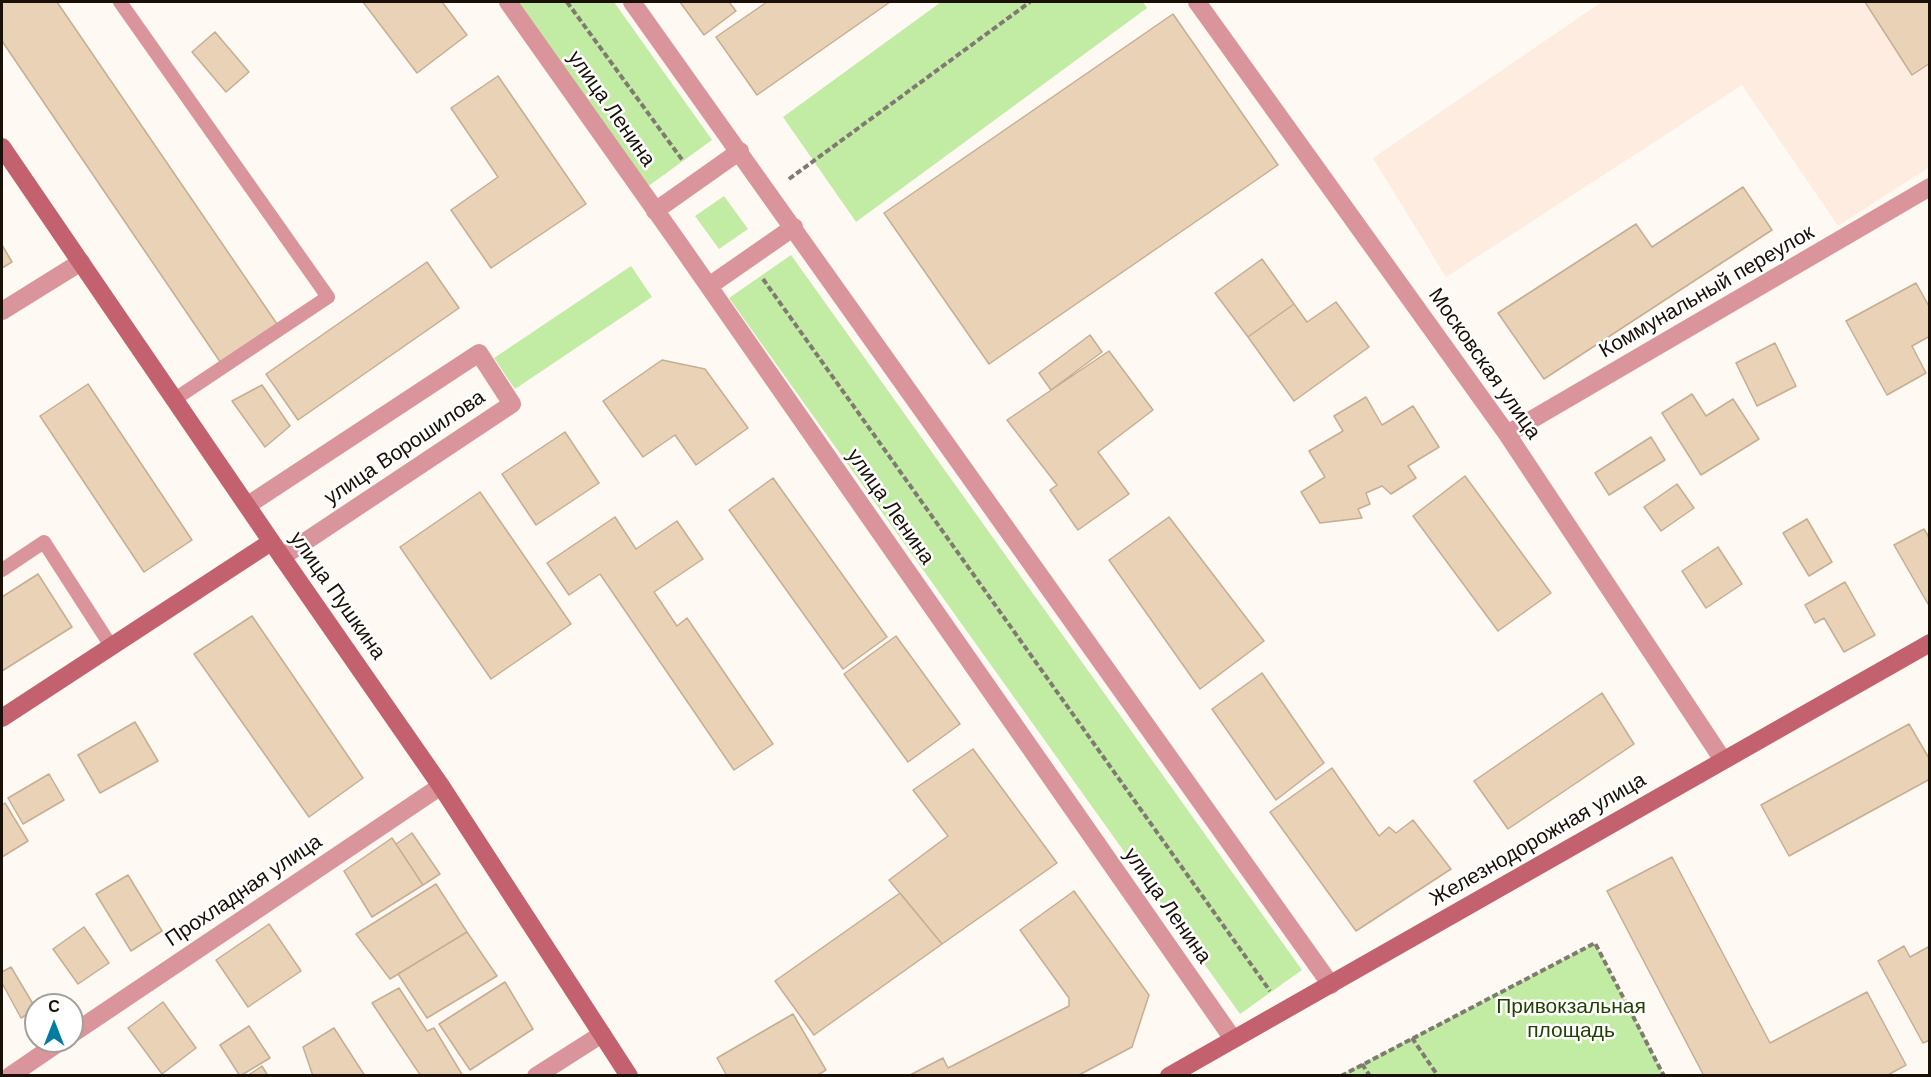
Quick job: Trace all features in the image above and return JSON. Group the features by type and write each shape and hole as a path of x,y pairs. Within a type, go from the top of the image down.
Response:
{"main road":[{"name":"улица Пушкина","path":"2,147 248,505 271,542 441,786 629,1076"},
{"path":"2,718 271,542"},
{"name":"Железнодорожная улица","path":"1169,1076 1929,643"}],"street":[{"name":"улица Ленина","path":"508,2 709,286 1233,1039"},
{"path":"632,2 1331,985"},
{"name":"Московская улица","path":"1197,2 1507,434 1723,760"},
{"path":"655,211 740,151"},
{"name":"Коммунальный переулок","path":"1507,434 1929,188"},
{"path":"709,286 794,227"},
{"path":"2,311 81,262"},
{"name":"улица Ворошилова","path":"248,505 479,353 512,404 282,557"},
{"name":"Прохладная улица","path":"84,1026 441,786"},
{"path":"536,1076 602,1034"},
{"path":"10,1076 44,1053"}],"lane":[{"path":"120,2 328,297 175,399"},
{"path":"2,570 44,542 111,646"}],"path":[{"path":"567,2 698,181"},
{"path":"770,193 1030,2"},
{"path":"749,259 1284,1011"},
{"path":"1341,1076 1595,944 1664,1076"},
{"path":"1412,1038 1438,1076"},
{"path":"1362,1064 1370,1076"}],"shaded area":[{"path":"1602,2 1929,2 1929,167 1838,226 1742,85 1446,277 1373,158"}],"green space":[{"path":"516,2 614,2 712,140 647,187"},
{"path":"941,2 1143,2 1147,8 856,222 783,117"},
{"path":"724,196 748,229 719,249 695,216"},
{"path":"791,255 1302,970 1240,1014 729,298"},
{"path":"631,266 652,297 515,389 494,358"},
{"name":"Привокзальная площадь","path":"1595,943 1664,1075 1341,1075 1412,1038"}],"building":[{"path":"2,2 57,2 277,324 221,363 2,41"},
{"path":"363,2 442,2 467,35 417,73"},
{"path":"680,2 729,2 736,11 704,35"},
{"path":"767,2 890,2 757,95 716,37"},
{"path":"1865,2 1930,2 1930,63 1912,75"},
{"path":"1173,14 1278,165 989,364 884,213"},
{"path":"215,32 249,72 226,92 192,52"},
{"path":"498,76 586,204 491,268 451,210 498,177 451,108"},
{"path":"1743,187 1772,230 1544,379 1498,313 1636,224 1652,247"},
{"path":"2,245 12,262 2,268"},
{"path":"1262,259 1294,304 1248,337 1215,293"},
{"path":"427,262 459,308 298,420 266,374"},
{"path":"1916,283 1930,308 1930,336 1912,346 1926,373 1887,395 1846,321"},
{"path":"1336,302 1369,347 1294,401 1248,337 1294,304 1307,322"},
{"path":"1090,335 1102,352 1051,390 1039,373"},
{"path":"1775,343 1796,386 1757,406 1736,363"},
{"path":"1109,351 1153,410 1098,452 1129,494 1078,530 1050,490 1057,485 1007,420"},
{"path":"662,360 705,369 748,428 696,465 675,435 643,457 603,401"},
{"path":"88,384 192,540 144,572 40,416"},
{"path":"262,385 290,426 265,447 232,401"},
{"path":"1692,394 1706,416 1733,399 1759,439 1701,475 1662,413"},
{"path":"1366,397 1382,425 1413,406 1439,447 1408,466 1416,478 1391,494 1382,486 1366,493 1370,504 1358,509 1362,518 1320,523 1301,492 1325,477 1309,451 1343,431 1334,416"},
{"path":"565,432 599,483 536,525 502,474"},
{"path":"1651,437 1665,460 1609,495 1595,473"},
{"path":"1465,476 1551,593 1498,631 1413,516"},
{"path":"773,478 887,637 843,669 729,510"},
{"path":"1677,484 1694,508 1661,531 1644,507"},
{"path":"480,492 571,624 491,679 400,547"},
{"path":"615,517 636,549 677,521 703,559 654,592 677,626 687,618 773,744 734,770 600,574 569,595 547,563"},
{"path":"1169,517 1264,641 1200,689 1109,560"},
{"path":"1807,519 1832,562 1809,576 1783,533"},
{"path":"1924,529 1930,539 1930,603 1928,604 1894,545"},
{"path":"1718,547 1742,584 1706,608 1682,571"},
{"path":"38,574 72,627 2,671 2,597"},
{"path":"1845,582 1875,635 1844,652 1824,618 1815,623 1805,605"},
{"path":"252,616 363,778 309,817 194,654"},
{"path":"896,636 960,724 908,762 844,674"},
{"path":"1262,673 1324,763 1276,800 1212,709"},
{"path":"1602,693 1634,744 1508,829 1474,781"},
{"path":"135,722 158,761 100,793 78,755"},
{"path":"1909,724 1930,760 1930,779 1789,856 1761,805"},
{"path":"973,749 1057,863 942,944 889,880 948,836 913,790"},
{"path":"1332,768 1379,836 1389,827 1396,833 1413,820 1451,869 1356,931 1270,812"},
{"path":"49,774 64,800 23,824 8,798"},
{"path":"5,803 28,841 2,857 2,805"},
{"path":"412,833 440,874 423,885 396,844"},
{"path":"392,838 423,885 372,917 344,871"},
{"path":"1672,857 1770,1043 1867,992 1906,1065 1886,1076 1704,1076 1607,891"},
{"path":"128,875 162,931 131,951 96,894"},
{"path":"436,884 467,932 390,979 356,934"},
{"path":"1074,891 1149,995 1132,1047 1077,1076 908,1076 943,1058 948,1068 1069,1006 1069,998 1020,930"},
{"path":"900,893 942,944 814,1035 775,981"},
{"path":"269,924 301,971 248,1007 216,960"},
{"path":"84,927 109,963 78,984 53,949"},
{"path":"467,932 497,976 427,1018 398,974"},
{"path":"1904,946 1910,957 1930,946 1930,1040 1923,1043 1878,961"},
{"path":"11,967 26,993 24,993 24,1016 21,1018 2,983 2,972"},
{"path":"505,982 533,1029 470,1070 439,1024"},
{"path":"399,988 427,1031 434,1028 463,1076 421,1076 372,1003"},
{"path":"163,1002 196,1048 162,1074 128,1028"},
{"path":"793,1014 826,1070 816,1076 727,1076 717,1058"},
{"path":"249,1026 270,1058 240,1076 220,1045"},
{"path":"334,1028 365,1076 313,1076 303,1047"},
{"path":"262,1066 268,1076 247,1076"}]}
